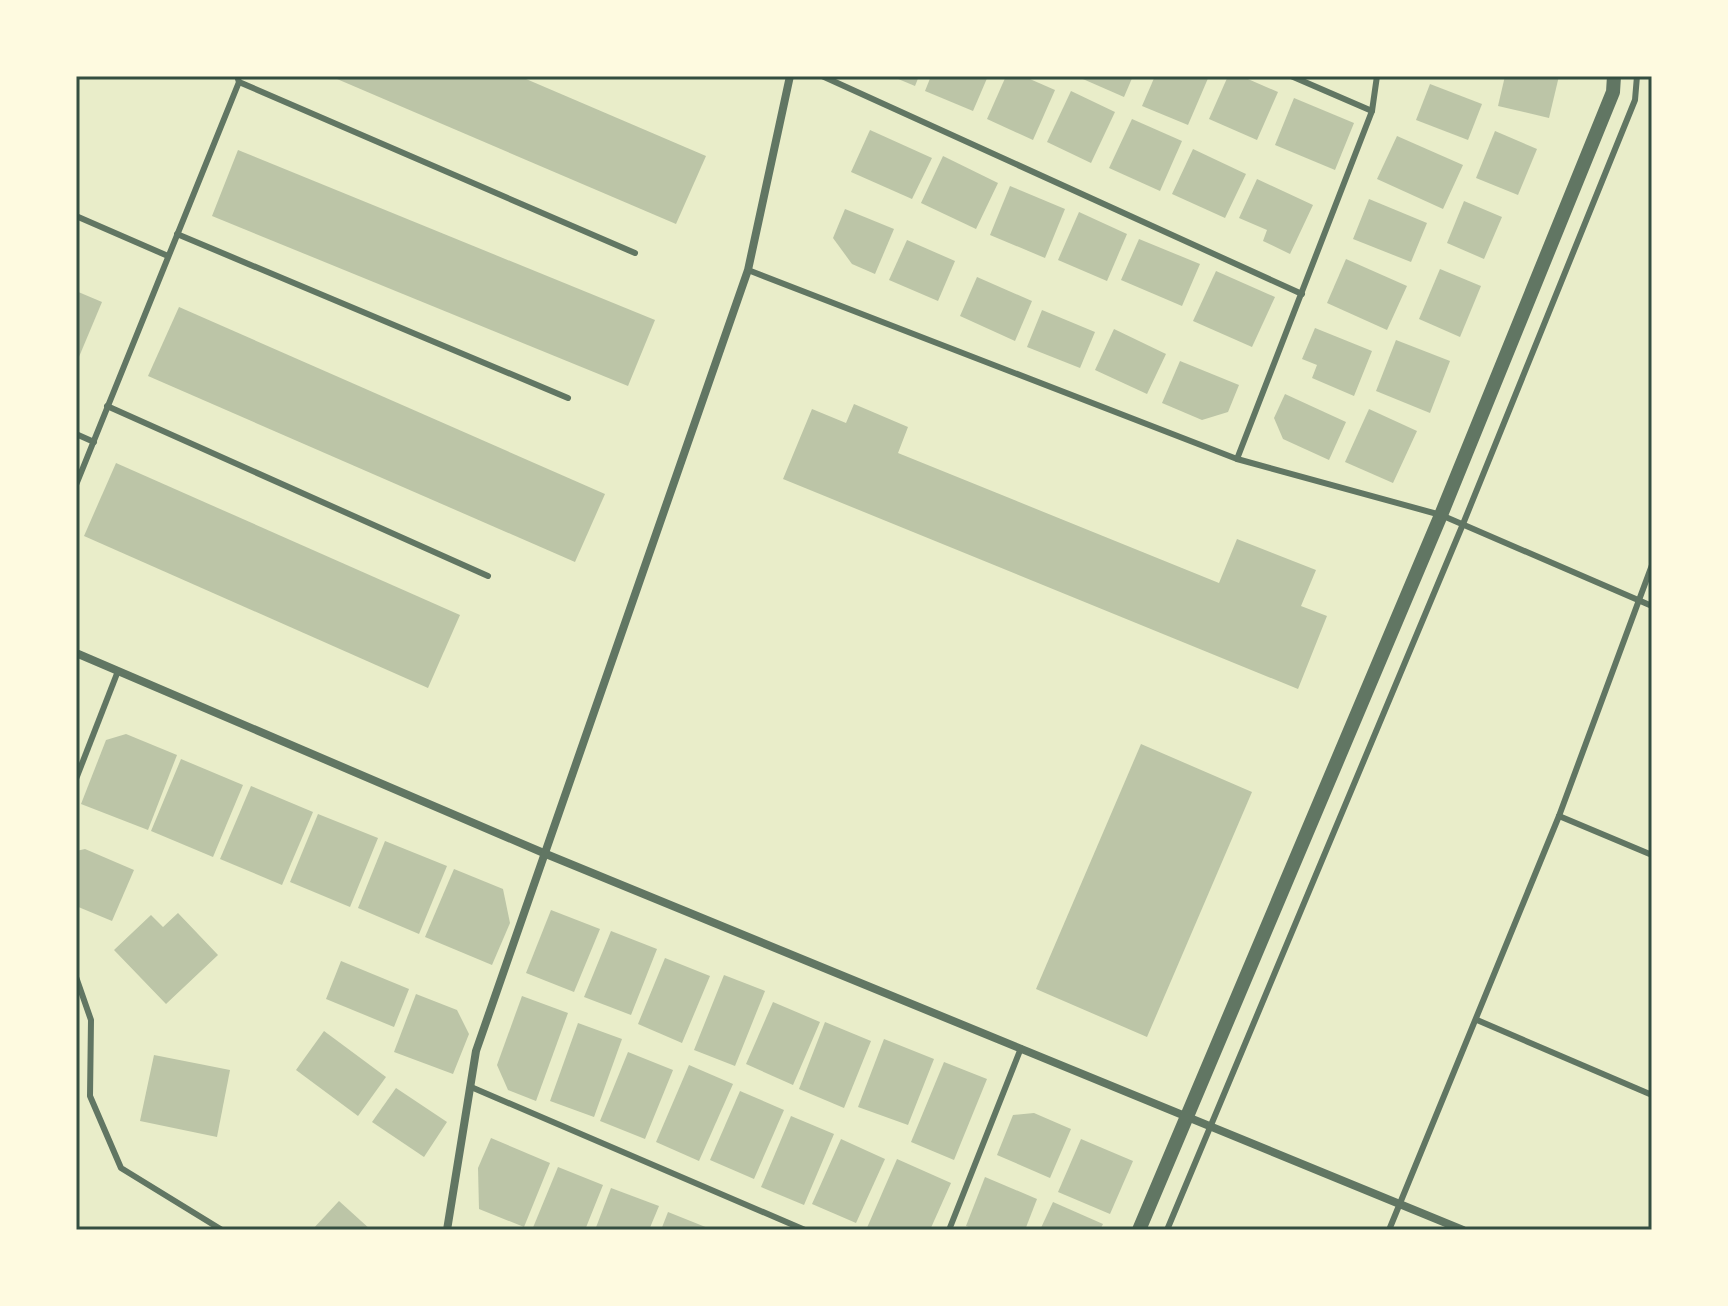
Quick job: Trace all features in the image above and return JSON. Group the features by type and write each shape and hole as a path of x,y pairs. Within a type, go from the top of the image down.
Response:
{"street":[{"path":"447,1230 476,1051 748,270 790,76"},
{"path":"1139,1230 1441,515 1614,93 1614,76"},
{"path":"76,653 546,854 1463,1230"}],"lane":[{"path":"822,76 1302,294"},
{"path":"1291,76 1372,111"},
{"path":"1237,459 1372,111 1377,76"},
{"path":"1167,1230 1463,524 1635,100 1637,76"},
{"path":"76,485 238,79 635,253"},
{"path":"76,216 168,256"},
{"path":"177,234 568,398"},
{"path":"748,270 1237,459 1441,515 1652,606"},
{"path":"107,406 488,576"},
{"path":"76,434 94,442"},
{"path":"1389,1230 1559,816 1652,565"},
{"path":"76,779 118,671"},
{"path":"1559,816 1652,855"},
{"path":"76,977 91,1020 90,1096 121,1168 222,1230"},
{"path":"1477,1020 1652,1095"},
{"path":"949,1230 1021,1048"},
{"path":"471,1087 805,1230"}],"building":[{"path":"330,76 519,76 706,156 676,224"},
{"path":"891,76 919,76 915,86"},
{"path":"931,76 988,76 973,111 925,91"},
{"path":"1006,76 1023,76 1055,90 1033,140 987,119"},
{"path":"1076,76 1133,76 1124,97"},
{"path":"1155,76 1209,76 1188,125 1142,106"},
{"path":"1228,76 1241,76 1278,92 1257,140 1209,119"},
{"path":"1505,76 1559,76 1549,118 1498,106"},
{"path":"1430,84 1482,104 1468,140 1416,120"},
{"path":"1071,91 1115,112 1091,163 1047,142"},
{"path":"1294,98 1354,123 1335,170 1275,145"},
{"path":"1132,119 1182,141 1160,191 1109,168"},
{"path":"870,130 932,158 912,199 851,172"},
{"path":"1495,131 1537,149 1518,195 1476,178"},
{"path":"1397,136 1463,165 1443,209 1377,179"},
{"path":"1193,149 1246,174 1225,218 1172,194"},
{"path":"238,150 655,320 628,386 212,216"},
{"path":"943,156 998,183 976,229 921,203"},
{"path":"1257,179 1313,205 1290,254 1263,241 1267,230 1239,218"},
{"path":"1010,186 1065,209 1045,258 990,235"},
{"path":"1369,199 1427,223 1411,262 1353,239"},
{"path":"1464,201 1502,217 1484,259 1447,243"},
{"path":"845,209 894,229 875,274 852,264 833,238"},
{"path":"1079,212 1127,234 1107,281 1058,260"},
{"path":"1139,239 1200,264 1182,306 1121,280"},
{"path":"907,240 955,261 938,301 889,280"},
{"path":"1346,259 1407,286 1387,330 1327,303"},
{"path":"1440,269 1481,286 1460,337 1419,319"},
{"path":"1216,271 1275,297 1252,347 1193,321"},
{"path":"977,277 1032,301 1015,341 960,316"},
{"path":"76,291 102,302 76,364"},
{"path":"179,307 605,494 575,562 148,376"},
{"path":"1042,310 1095,332 1080,368 1027,347"},
{"path":"1315,328 1372,351 1354,396 1312,378 1317,365 1302,359"},
{"path":"1114,329 1166,354 1147,394 1095,370"},
{"path":"1396,340 1450,361 1430,413 1376,391"},
{"path":"1180,361 1239,385 1228,412 1202,420 1162,403"},
{"path":"1285,394 1346,422 1329,460 1283,439 1274,418"},
{"path":"854,404 908,427 898,453 1219,583 1237,539 1316,570 1301,606 1327,616 1298,689 783,479 812,409 846,423"},
{"path":"1369,409 1417,431 1393,483 1345,462"},
{"path":"116,463 460,615 428,688 84,536"},
{"path":"126,734 177,755 148,830 81,804 106,740"},
{"path":"1141,744 1252,792 1147,1037 1036,989"},
{"path":"181,759 243,785 213,857 151,831"},
{"path":"251,786 313,812 282,885 220,859"},
{"path":"318,814 378,838 350,907 290,882"},
{"path":"385,841 447,866 419,934 358,908"},
{"path":"85,849 134,870 112,921 76,906 76,851"},
{"path":"454,869 503,889 510,923 492,965 425,937"},
{"path":"551,910 600,929 574,992 526,973"},
{"path":"178,913 218,955 166,1004 114,950 151,915 163,927"},
{"path":"611,931 657,949 631,1015 584,997"},
{"path":"665,958 710,976 682,1043 638,1024"},
{"path":"341,961 409,989 394,1027 326,999"},
{"path":"724,975 765,991 735,1066 694,1050"},
{"path":"416,994 457,1010 469,1034 453,1074 394,1052"},
{"path":"522,996 568,1013 536,1101 508,1090 497,1065"},
{"path":"773,1002 820,1022 793,1085 746,1064"},
{"path":"825,1022 871,1041 844,1108 799,1089"},
{"path":"578,1023 622,1039 594,1117 550,1101"},
{"path":"324,1031 386,1077 358,1116 296,1070"},
{"path":"884,1039 934,1059 908,1125 858,1107"},
{"path":"628,1052 673,1070 645,1139 600,1121"},
{"path":"154,1055 230,1070 217,1137 140,1121"},
{"path":"944,1062 987,1079 954,1160 911,1142"},
{"path":"689,1065 733,1084 699,1161 656,1142"},
{"path":"396,1088 447,1122 424,1157 372,1122"},
{"path":"740,1091 784,1110 754,1179 710,1160"},
{"path":"1034,1113 1071,1129 1050,1178 997,1155 1013,1115"},
{"path":"791,1116 834,1134 804,1205 761,1187"},
{"path":"491,1138 550,1163 524,1227 479,1209 478,1168"},
{"path":"841,1139 885,1159 856,1223 812,1204"},
{"path":"1081,1139 1133,1161 1110,1214 1058,1192"},
{"path":"897,1159 951,1183 930,1230 866,1230"},
{"path":"558,1167 603,1185 585,1230 532,1230"},
{"path":"985,1177 1037,1199 1025,1230 977,1230 966,1226"},
{"path":"611,1188 659,1206 649,1230 595,1230"},
{"path":"339,1201 371,1230 312,1230"},
{"path":"1053,1202 1103,1224 1100,1230 1040,1230"},
{"path":"668,1212 713,1230 661,1230"}]}
